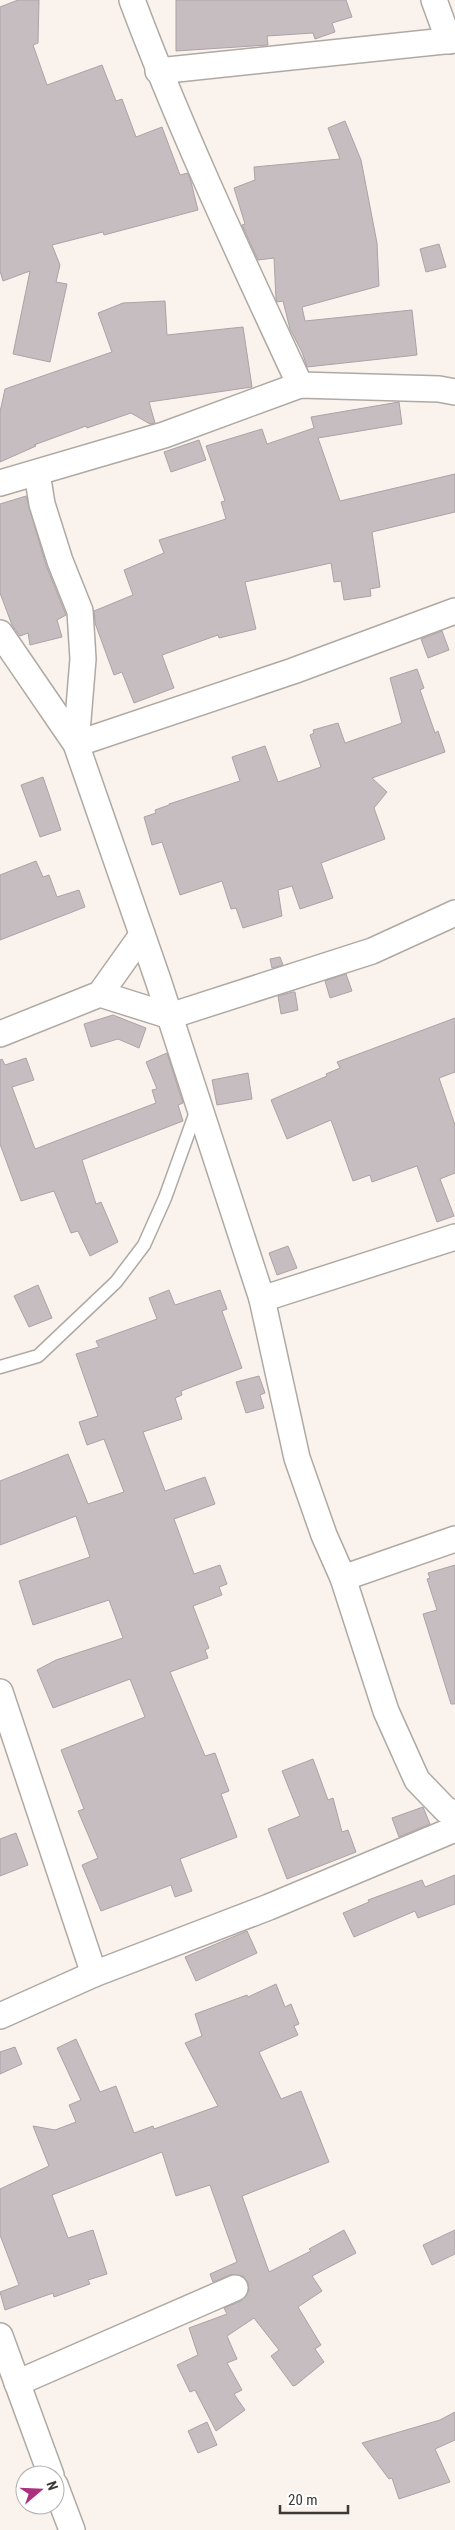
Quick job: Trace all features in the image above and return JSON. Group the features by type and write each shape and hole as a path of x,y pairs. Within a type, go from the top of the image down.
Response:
{"street":[{"path":"132,0 158,71 222,218 300,385"},
{"path":"158,71 452,41 434,0"},
{"path":"0,483 164,435 300,385 438,389 455,392"},
{"path":"38,473 42,504 60,561 80,611 83,658 76,744"},
{"path":"76,744 293,671 455,611"},
{"path":"0,633 76,744 170,1016 262,1299 297,1458 324,1535 344,1578 386,1711 417,1780 446,1810 455,1813"},
{"path":"100,994 170,1016 372,951 455,913"},
{"path":"0,1034 100,994 142,935"},
{"path":"262,1299 455,1238"},
{"path":"344,1578 455,1540"},
{"path":"0,1692 94,1974"},
{"path":"0,2016 94,1974 270,1907 455,1829"},
{"path":"17,2383 235,2288"},
{"path":"0,2336 47,2465"},
{"path":"65,2511 72,2530"}],"lane":[{"path":"0,1367 38,1356 110,1288 138,1252 165,1198 198,1106"}],"building":[{"path":"18,0 39,0 38,43 33,45 47,85 102,65 116,101 122,99 136,137 162,127 180,175 188,173 198,210 104,235 103,232 52,245 60,265 56,282 67,284 50,362 13,354 30,271 3,281 0,271 0,7"},
{"path":"176,0 346,0 352,17 332,23 335,32 315,39 313,33 267,36 268,45 176,51"},
{"path":"345,121 361,160 377,243 379,286 302,307 305,321 412,310 417,355 307,367 302,352 290,329 283,301 277,302 276,299 274,258 258,260 242,225 245,224 234,188 255,180 254,167 340,159 328,128"},
{"path":"439,244 446,267 426,272 420,249"},
{"path":"165,301 167,335 243,327 252,387 149,402 155,423 150,424 131,413 87,428 86,426 34,445 36,446 0,462 0,412 5,389 112,352 98,313 123,303"},
{"path":"399,402 402,424 318,438 340,501 455,474 455,512 372,532 380,587 370,589 371,596 344,600 341,581 334,582 331,563 245,582 256,629 219,638 218,635 162,655 174,688 134,703 122,672 114,675 95,623 94,611 133,595 124,570 164,553 159,540 226,519 221,502 225,501 206,446 262,429 267,444 314,428 311,417"},
{"path":"199,440 206,460 171,472 164,452"},
{"path":"26,496 46,565 66,615 57,620 62,637 30,645 28,633 20,636 12,625 0,593 0,504"},
{"path":"442,631 449,650 428,658 421,639"},
{"path":"417,669 424,688 420,690 435,733 438,731 445,752 372,778 387,792 374,808 385,839 321,863 333,898 300,909 292,886 278,890 282,916 243,928 236,908 231,909 222,881 180,895 162,842 152,845 144,817 156,813 155,810 169,804 240,781 232,757 265,746 278,782 321,767 310,735 314,733 313,730 338,723 345,743 402,723 390,678"},
{"path":"43,777 61,830 40,837 21,785"},
{"path":"36,861 43,877 49,875 57,897 79,890 85,907 0,940 0,875"},
{"path":"280,957 283,965 272,968 270,959"},
{"path":"346,974 352,991 330,998 325,981"},
{"path":"295,992 298,1010 281,1014 278,996"},
{"path":"113,1015 146,1028 139,1048 118,1039 91,1047 84,1024"},
{"path":"455,1018 455,1072 439,1078 455,1125 455,1173 440,1179 454,1216 437,1222 417,1166 372,1182 370,1175 353,1181 331,1120 287,1139 271,1100 327,1076 326,1074 340,1068 337,1062"},
{"path":"167,1053 183,1103 178,1105 183,1121 82,1160 96,1204 101,1202 118,1242 90,1256 78,1231 71,1233 54,1191 21,1201 0,1144 0,1060 2,1059 5,1065 26,1058 34,1080 12,1087 35,1149 156,1103 152,1090 157,1089 146,1062"},
{"path":"248,1073 252,1099 217,1105 212,1080"},
{"path":"288,1246 297,1268 277,1275 269,1253"},
{"path":"38,1285 52,1318 29,1327 14,1296"},
{"path":"169,1290 175,1305 220,1290 227,1309 222,1311 242,1368 181,1391 182,1395 175,1398 182,1419 143,1432 165,1491 205,1477 215,1504 174,1519 194,1574 220,1565 227,1584 219,1587 222,1595 193,1606 209,1648 205,1650 208,1658 170,1672 205,1756 215,1753 229,1791 221,1794 237,1837 180,1859 192,1891 175,1897 171,1885 101,1911 82,1865 98,1858 78,1811 84,1809 61,1750 145,1717 130,1679 53,1708 37,1670 56,1660 123,1638 109,1600 33,1625 19,1581 90,1557 76,1516 0,1545 0,1481 68,1454 88,1504 124,1492 104,1439 87,1445 79,1422 98,1416 76,1354 99,1347 96,1341 157,1319 149,1298"},
{"path":"259,1376 265,1393 260,1395 264,1408 246,1413 236,1382"},
{"path":"455,1565 455,1704 451,1704 423,1614 437,1610 427,1579 430,1578 428,1573"},
{"path":"313,1759 328,1800 333,1798 342,1832 348,1830 356,1852 287,1879 268,1829 300,1816 282,1771"},
{"path":"423,1807 430,1824 399,1837 392,1818"},
{"path":"16,1833 28,1865 0,1876 0,1839"},
{"path":"455,1875 455,1904 418,1918 415,1911 354,1937 343,1913 369,1902 368,1900 422,1880 425,1887"},
{"path":"247,1931 257,1953 196,1981 185,1957"},
{"path":"276,1984 285,2007 291,2004 299,2024 294,2026 298,2035 259,2052 281,2099 301,2091 329,2162 242,2196 269,2272 311,2251 309,2249 344,2230 356,2253 312,2276 322,2291 298,2307 321,2345 315,2349 324,2362 296,2385 293,2386 271,2356 279,2350 254,2318 227,2336 237,2359 227,2363 242,2390 234,2394 245,2410 216,2431 195,2390 190,2392 177,2365 198,2355 189,2328 227,2314 224,2308 241,2301 249,2290 248,2283 243,2276 230,2275 213,2282 210,2274 237,2262 210,2185 176,2196 162,2152 52,2195 68,2238 93,2230 107,2274 88,2280 90,2284 54,2297 53,2293 5,2310 0,2292 19,2285 0,2235 0,2189 49,2166 33,2126 55,2130 76,2122 69,2105 81,2100 57,2048 76,2039 100,2092 116,2086 134,2133 153,2126 154,2129 218,2106 185,2043 202,2036 195,2014 247,1995 248,1997"},
{"path":"15,2047 22,2064 0,2074 0,2052"},
{"path":"455,2230 455,2254 432,2265 423,2245"},
{"path":"455,2412 455,2440 435,2449 450,2482 399,2499 392,2478 389,2479 362,2443 440,2420"},
{"path":"207,2422 217,2445 198,2453 188,2431"}]}
